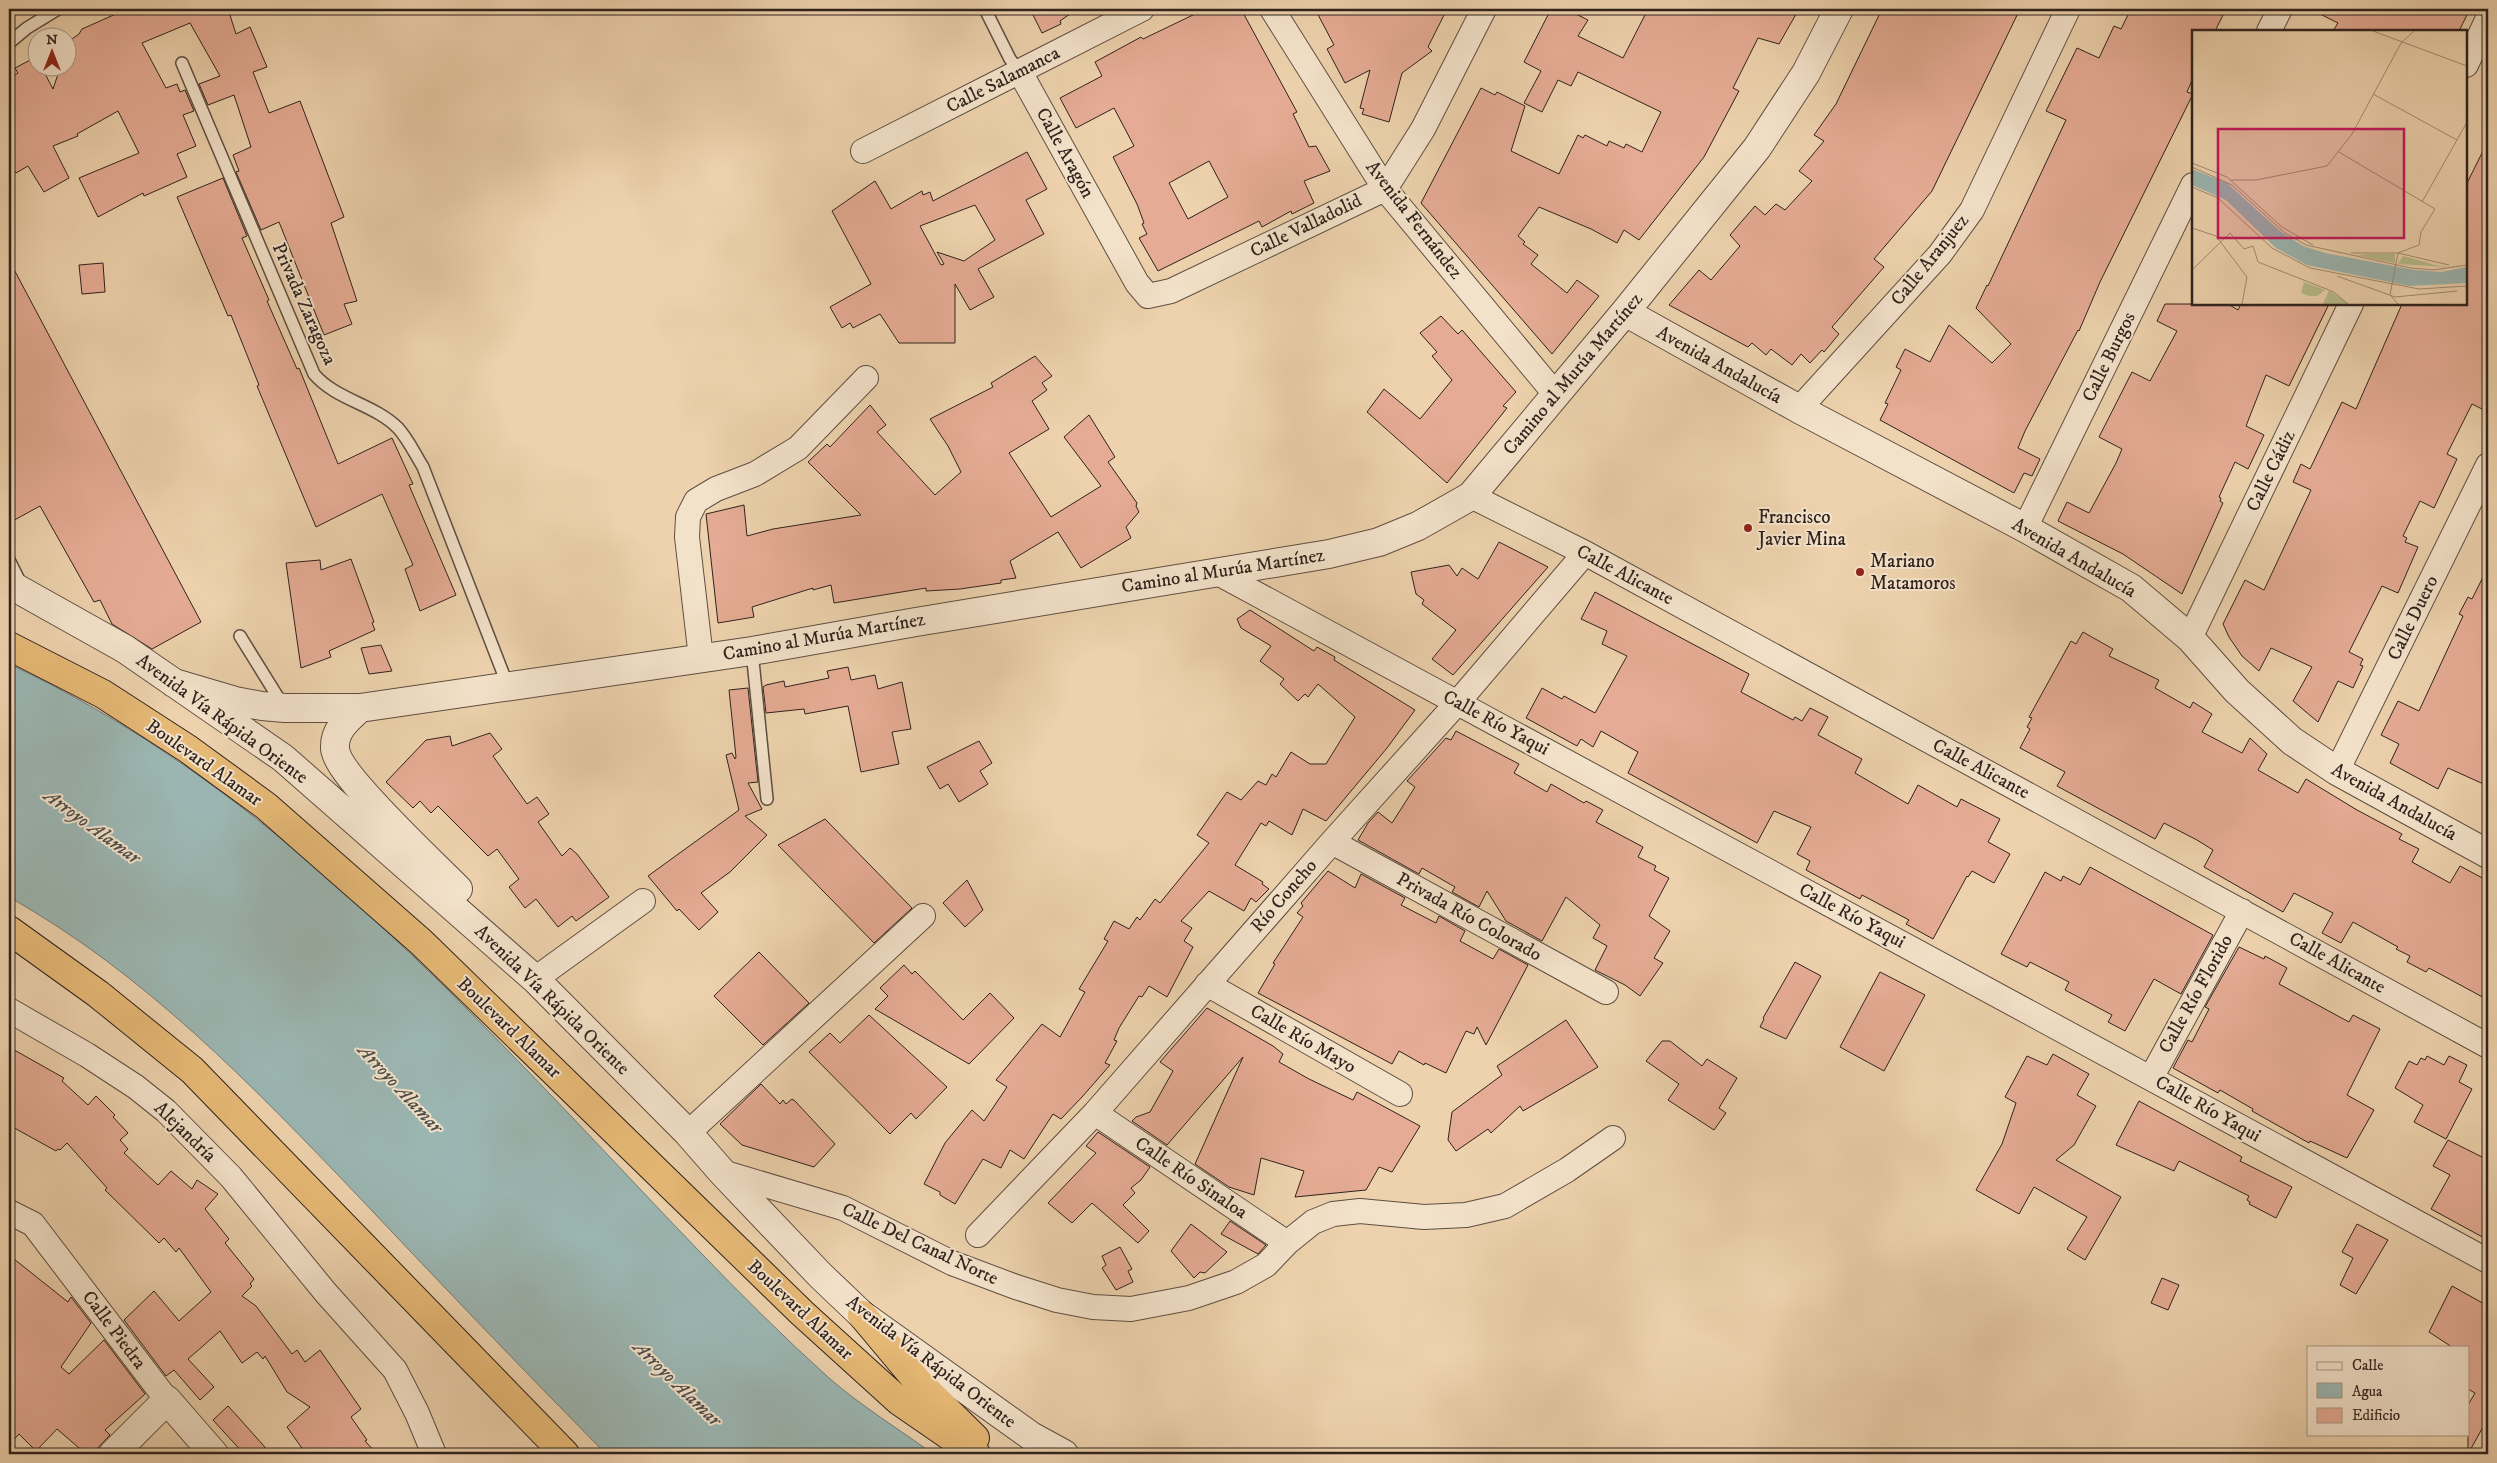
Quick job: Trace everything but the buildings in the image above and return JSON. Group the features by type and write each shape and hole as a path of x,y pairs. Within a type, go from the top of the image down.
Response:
{"highway":[{"name":"Boulevard Alamar","path":"9,646 103,694 188,749 266,806 421,942 802,1313 899,1401 976,1454"},
{"path":"9,930 98,994 192,1070 565,1454"},
{"path":"862,1316 918,1382 992,1454"}],"street":[{"name":"Calle Salamanca","path":"863,151 1142,9"},
{"name":"Avenida Fernández","path":"1272,9 1385,189 1556,395"},
{"name":"Calle Valladolid","path":"1148,296 1171,291 1385,189 1423,129 1484,9"},
{"name":"Camino al Murúa Martínez","path":"174,683 235,702 285,708 360,708 752,651 1329,554 1379,542 1418,526 1472,496 1625,312 1757,148 1806,74 1839,9"},
{"name":"Calle Aranjuez","path":"1799,409 1940,254 1972,210 2068,9"},
{"path":"2270,30 2280,9"},
{"path":"2467,63 2488,18"},
{"name":"Calle Aragón","path":"1020,72 1137,283 1148,296"},
{"name":"Calle Burgos","path":"2025,528 2192,187"},
{"name":"Calle Cádiz","path":"2190,638 2351,305"},
{"name":"Avenida Andalucía","path":"1625,312 1799,409 2025,528 2131,588 2190,638 2237,691 2292,741 2337,771 2488,854"},
{"path":"701,658 687,537 688,517 696,501 716,489 755,474 798,448 866,378"},
{"name":"Calle Duero","path":"2337,771 2488,464"},
{"name":"Calle Alicante","path":"1472,496 1585,553 2488,1046"},
{"name":"Río Concho","path":"978,1235 1095,1113 1332,842 1458,702 1585,553"},
{"name":"Calle Río Yaqui","path":"1216,572 2488,1262"},
{"name":"Avenida Vía Rápida Oriente","path":"17,588 125,649 283,758 535,979 688,1134 820,1275 862,1316 1031,1436 1064,1454"},
{"path":"360,708 343,722 336,736 335,750 338,759 363,792 471,903 535,979 643,902"},
{"name":"Privada Río Colorado","path":"1332,842 1606,992"},
{"name":"Calle Río Florido","path":"2151,1078 2242,910"},
{"path":"688,1134 923,916"},
{"name":"Calle Río Mayo","path":"1207,984 1400,1094"},
{"name":"Alejandría","path":"9,1010 114,1072 166,1110 231,1177 326,1293 395,1370 417,1413 434,1454"},
{"name":"Calle Río Sinaloa","path":"1095,1113 1287,1243"},
{"name":"Calle Del Canal Norte","path":"722,1172 775,1190 843,1208 952,1263 1016,1287 1058,1300 1093,1307 1131,1309 1189,1298 1236,1282 1266,1265 1287,1243 1313,1222 1333,1214 1360,1211 1424,1217 1466,1216 1505,1206 1567,1170 1613,1138"},
{"name":"Calle Piedra","path":"9,1212 33,1224 167,1400 214,1454"},
{"path":"113,1454 167,1400"}],"lane":[{"path":"9,44 27,28 58,9"},
{"name":"Calle Aragón","path":"985,9 1010,59 1020,72"},
{"name":"Privada Zaragoza","path":"182,63 238,201 314,374 326,388 374,411 389,422 408,441 423,467 509,687"},
{"path":"9,560 17,588"},
{"path":"240,636 285,708"},
{"path":"752,651 767,799"}],"water":[{"name":"Arroyo Alamar","path":"9,664 90,706 166,753 240,806 310,863 378,923 444,986 508,1050 729,1282 795,1347 854,1398 933,1454 606,1454 481,1326 318,1154 237,1073 194,1033 106,960 58,927 9,897"}],"place":[{"name":"Francisco Javier Mina","path":"1748,528"},
{"name":"Mariano Matamoros","path":"1860,572"}]}
